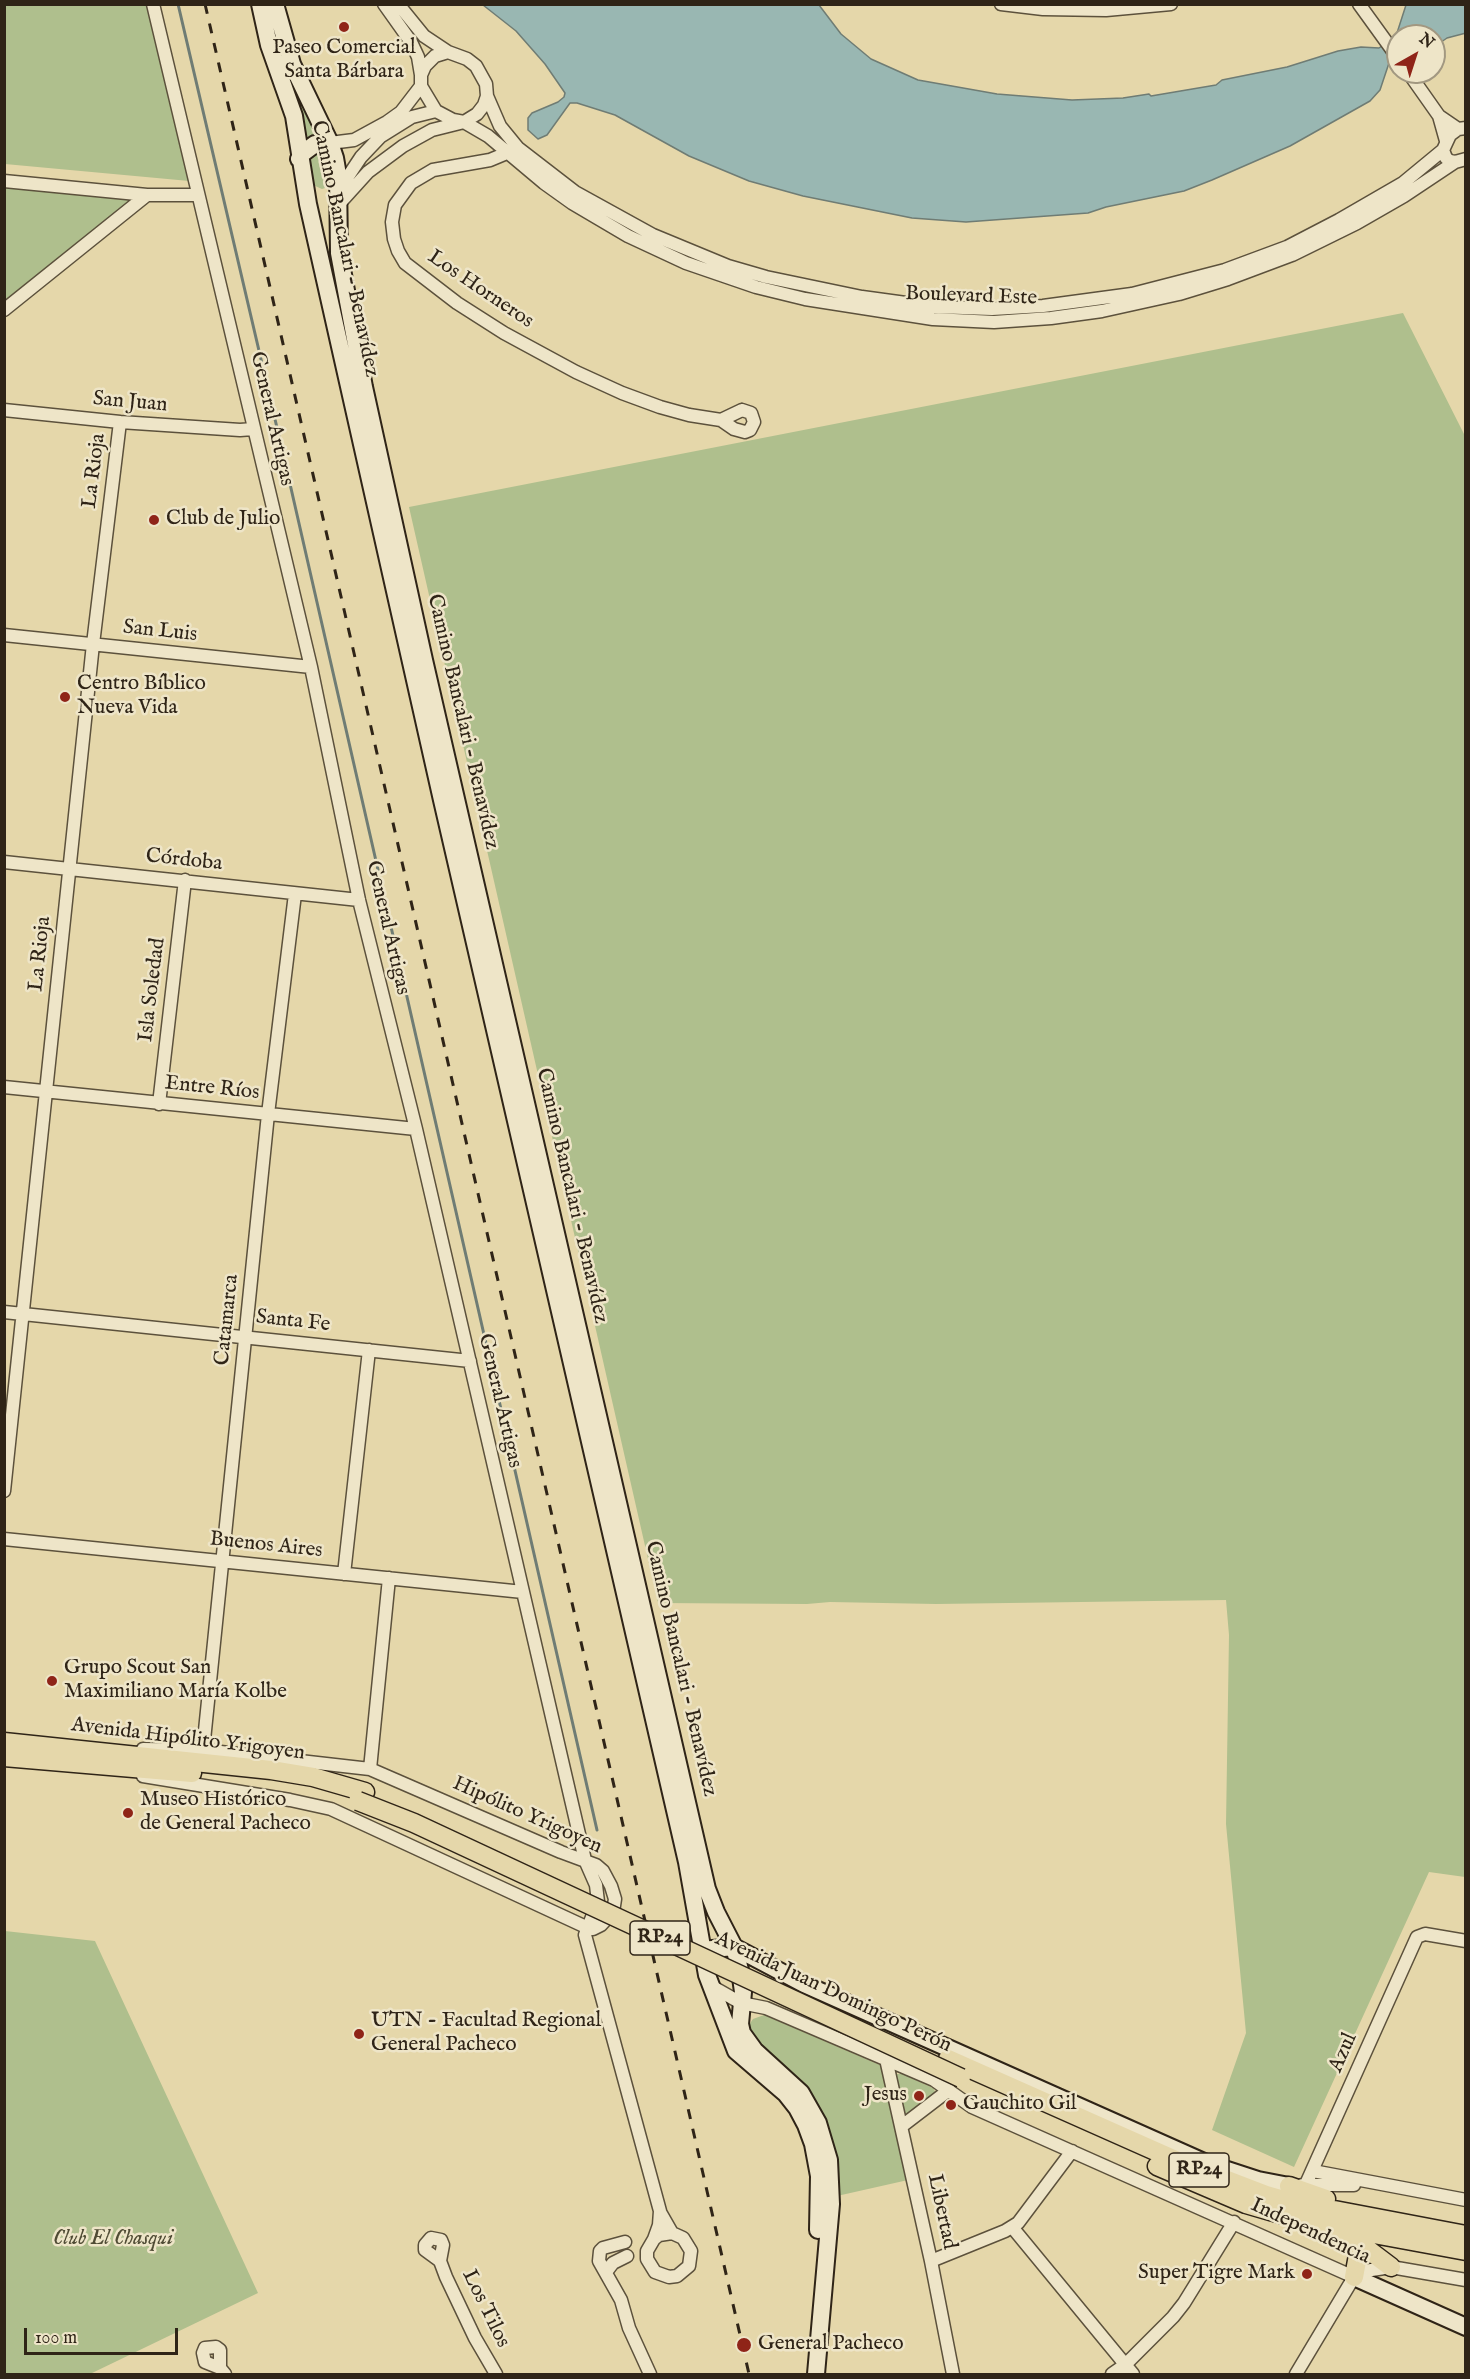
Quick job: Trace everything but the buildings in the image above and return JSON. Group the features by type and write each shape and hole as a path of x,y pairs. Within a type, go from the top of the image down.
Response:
{"main road":[{"name":"Camino Bancalari - Benavídez","path":"260,4 269,45 294,116 299,159 442,800 687,1862 702,1950 711,1986 736,2051 786,2094 797,2108 813,2144 819,2176 819,2212 805,2374"},
{"name":"Camino Bancalari - Benavídez","path":"275,4 292,64 335,158 339,253 351,320 424,660 708,1889 716,1912 734,1947 743,1984 739,2017 742,2033 755,2051 801,2093 818,2123 829,2160 831,2204 816,2374"},
{"path":"299,159 308,147 322,142 330,143"},
{"path":"306,189 318,197 338,198"},
{"name":"Avenida Hipólito Yrigoyen","path":"4,1742 70,1756 287,1783 362,1797"},
{"name":"Avenida Hipólito Yrigoyen","path":"4,1757 70,1756"},
{"name":"RP24","path":"362,1797 458,1830 948,2060 1180,2162 1251,2190 1287,2201 1466,2235"},
{"name":"Avenida Juan Domingo Perón","path":"362,1797 955,2084"},
{"path":"702,1950 734,1947 804,1984 1206,2163 1258,2180 1298,2185 1388,2219"},
{"name":"RP24","path":"955,2084 1262,2209 1314,2223 1466,2251"},
{"path":"1314,2223 1354,2240 1391,2267"},
{"path":"1354,2240 1359,2250 1354,2277"},
{"name":"Independencia","path":"1354,2277 1466,2327"}],"street":[{"name":"General Artigas","path":"153,4 311,667 359,900 416,1129 585,1860 596,1885 598,1902 586,1927"},
{"path":"384,4 411,42 418,57 421,81 436,111 453,120 464,122"},
{"path":"338,198 403,146 432,130 464,122 477,114 488,96 486,84 476,66 467,59 448,52 424,36 398,4"},
{"path":"1001,4 1077,10 1106,10 1171,4"},
{"path":"1359,4 1386,40"},
{"path":"411,42 424,36"},
{"path":"330,143 354,140 387,122 406,106 430,60 448,52"},
{"path":"1416,84 1438,116 1446,158 1462,162"},
{"name":"Boulevard Este","path":"488,96 513,151"},
{"path":"338,198 361,156 380,137 412,117 436,111"},
{"path":"1438,116 1462,129"},
{"name":"Boulevard Este","path":"464,122 480,130 650,240 806,293 935,307 970,315 1043,306 1133,299 1290,251 1386,207 1462,162"},
{"name":"Boulevard Este","path":"1290,251 1419,171 1462,129"},
{"name":"Los Horneros","path":"513,151 490,160 433,170 411,183 395,206 392,222 398,251 405,263 457,303 504,333 576,372 660,407 721,420"},
{"path":"4,181 147,195 198,195"},
{"path":"4,310 147,195"},
{"name":"San Juan","path":"4,410 120,422 253,429"},
{"name":"La Rioja","path":"4,1491 93,644 120,422"},
{"name":"San Luis","path":"4,635 311,667"},
{"name":"Córdoba","path":"4,862 359,900"},
{"name":"Isla Soledad","path":"159,1104 185,880"},
{"name":"Catamarca","path":"203,1750 268,1114 295,894"},
{"name":"Entre Ríos","path":"4,1087 416,1129"},
{"name":"Santa Fe","path":"4,1312 470,1361"},
{"path":"344,1574 369,1350"},
{"name":"Buenos Aires","path":"4,1539 522,1592"},
{"path":"370,1769 389,1578"},
{"name":"Hipólito Yrigoyen","path":"70,1756 203,1750 370,1769 561,1852 585,1860 603,1871 615,1899 613,1912 608,1920 593,1929 586,1927"},
{"path":"70,1756 331,1809 586,1927 586,1944 660,2211 672,2233"},
{"name":"Azul","path":"1298,2185 1313,2171 1417,1937 1425,1934 1466,1941"},
{"name":"Independencia","path":"711,1986 741,2003 766,2008 934,2080 955,2084 972,2107 1354,2277"},
{"name":"Libertad","path":"886,2059 931,2260 953,2374"},
{"path":"902,2126 955,2084"},
{"path":"931,2260 1012,2227 1033,2205 1071,2151"},
{"path":"1313,2171 1466,2200"},
{"path":"1298,2185 1376,2184"},
{"path":"654,2239 659,2235 672,2233 683,2238 691,2251 689,2266 677,2276 662,2276 650,2266 647,2251 659,2225 660,2211"},
{"path":"1112,2374 1129,2370 1184,2303 1234,2222"},
{"path":"1012,2227 1129,2370"},
{"path":"625,2242 603,2248 600,2251 599,2260 621,2300 629,2328 651,2374"},
{"path":"606,2272 613,2263 627,2256"},
{"name":"Los Tilos","path":"440,2261 475,2338 496,2374"},
{"path":"1296,2374 1354,2277 1370,2269 1391,2267 1466,2280"}],"green space":[{"path":"4,5 155,5 200,182 5,164"},
{"path":"270,5 321,134 306,141 272,34"},
{"path":"321,151 327,154 331,182 328,187 322,189 313,185 309,160 311,154"},
{"path":"5,181 147,195 5,310"},
{"path":"1403,313 1466,438 1465,1877 1429,1872 1294,2167 1212,2130 1246,2033 1226,1824 1229,1635 1226,1600 936,1604 658,1603 409,507"},
{"name":"Club El Chasqui","path":"5,1931 95,1941 258,2293 90,2374 5,2374"},
{"path":"764,2015 880,2065 883,2069 908,2180 837,2196 766,2052 750,2031 749,2025 753,2019"},
{"path":"897,2074 902,2074 933,2088 936,2093 911,2113 904,2113 895,2077"}],"water":[{"path":"483,5 819,5 841,34 871,59 918,80 997,94 1072,100 1123,98 1149,94 1151,96 1216,85 1222,80 1287,67 1338,51 1361,47 1379,48 1386,43 1386,72 1380,90 1370,101 1290,146 1184,191 1106,207 1088,213 966,222 912,218 803,196 749,181 689,156 615,115 577,103 570,103 547,135 538,139 528,130 528,118 532,113 558,102 565,93 545,64 516,31"},
{"path":"1406,5 1465,5 1466,33 1447,38 1446,24 1400,24"}],"waterway":[{"path":"178,4 285,462 597,1830"}],"railway":[{"path":"205,4 749,2374"}],"place":[{"name":"Paseo Comercial Santa Bárbara","path":"344,27"},
{"name":"Club de Julio","path":"154,520"},
{"name":"Centro Bíblico Nueva Vida","path":"65,697"},
{"name":"Grupo Scout San Maximiliano María Kolbe","path":"52,1681"},
{"name":"Museo Histórico de General Pacheco","path":"128,1813"},
{"name":"UTN - Facultad Regional General Pacheco","path":"359,2034"},
{"name":"Jesus","path":"919,2096"},
{"name":"Gauchito Gil","path":"951,2105"},
{"name":"Super Tigre Mark","path":"1307,2274"},
{"name":"General Pacheco","path":"744,2345"}]}
